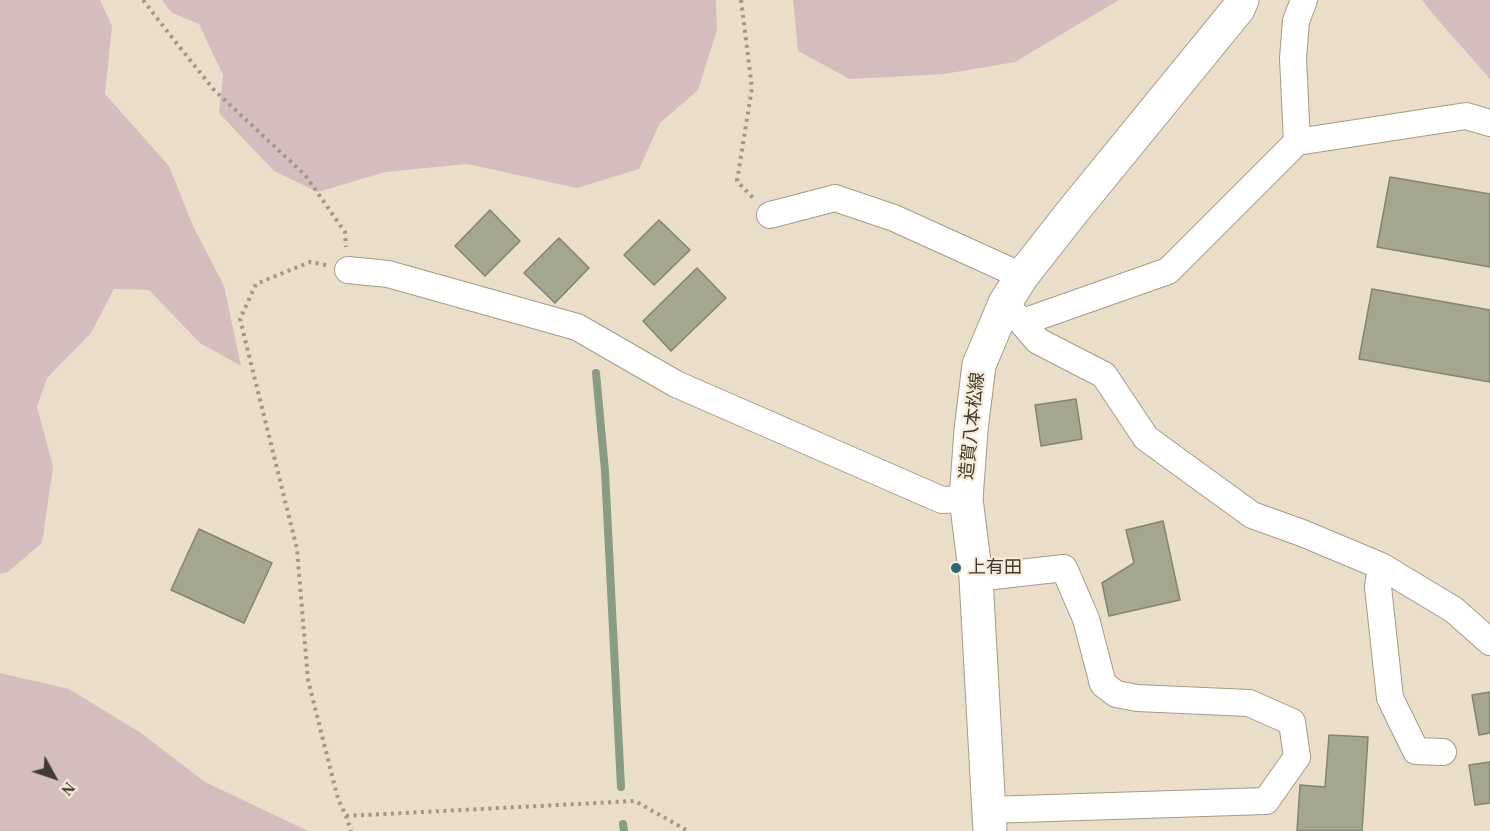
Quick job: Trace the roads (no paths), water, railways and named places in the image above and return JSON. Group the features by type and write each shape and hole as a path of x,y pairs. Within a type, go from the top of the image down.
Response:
{"main road":[{"name":"造賀八本松線","path":"990,821 976,578 966,499 979,365 1014,313 1022,276 1238,9 1242,0"}],"street":[{"path":"1297,142 1293,58 1296,21 1304,0"},
{"path":"1490,123 1466,116 1297,142 1168,271 1014,313 1038,341 1104,375 1146,438 1252,515 1381,566 1454,610 1490,642"},
{"path":"770,215 835,198 894,218 1022,276"},
{"path":"348,270 388,274 577,327 676,384 942,500 966,499"},
{"path":"1381,566 1378,587 1390,698 1416,751 1443,752"},
{"path":"976,578 1064,568 1086,619 1104,684 1116,694 1137,698 1249,703 1292,722 1297,757 1266,801 990,821"}],"waterway":[{"path":"596,373 605,471 621,787"},
{"path":"623,824 624,831"}],"place":[{"name":"上有田","path":"956,568"}]}
